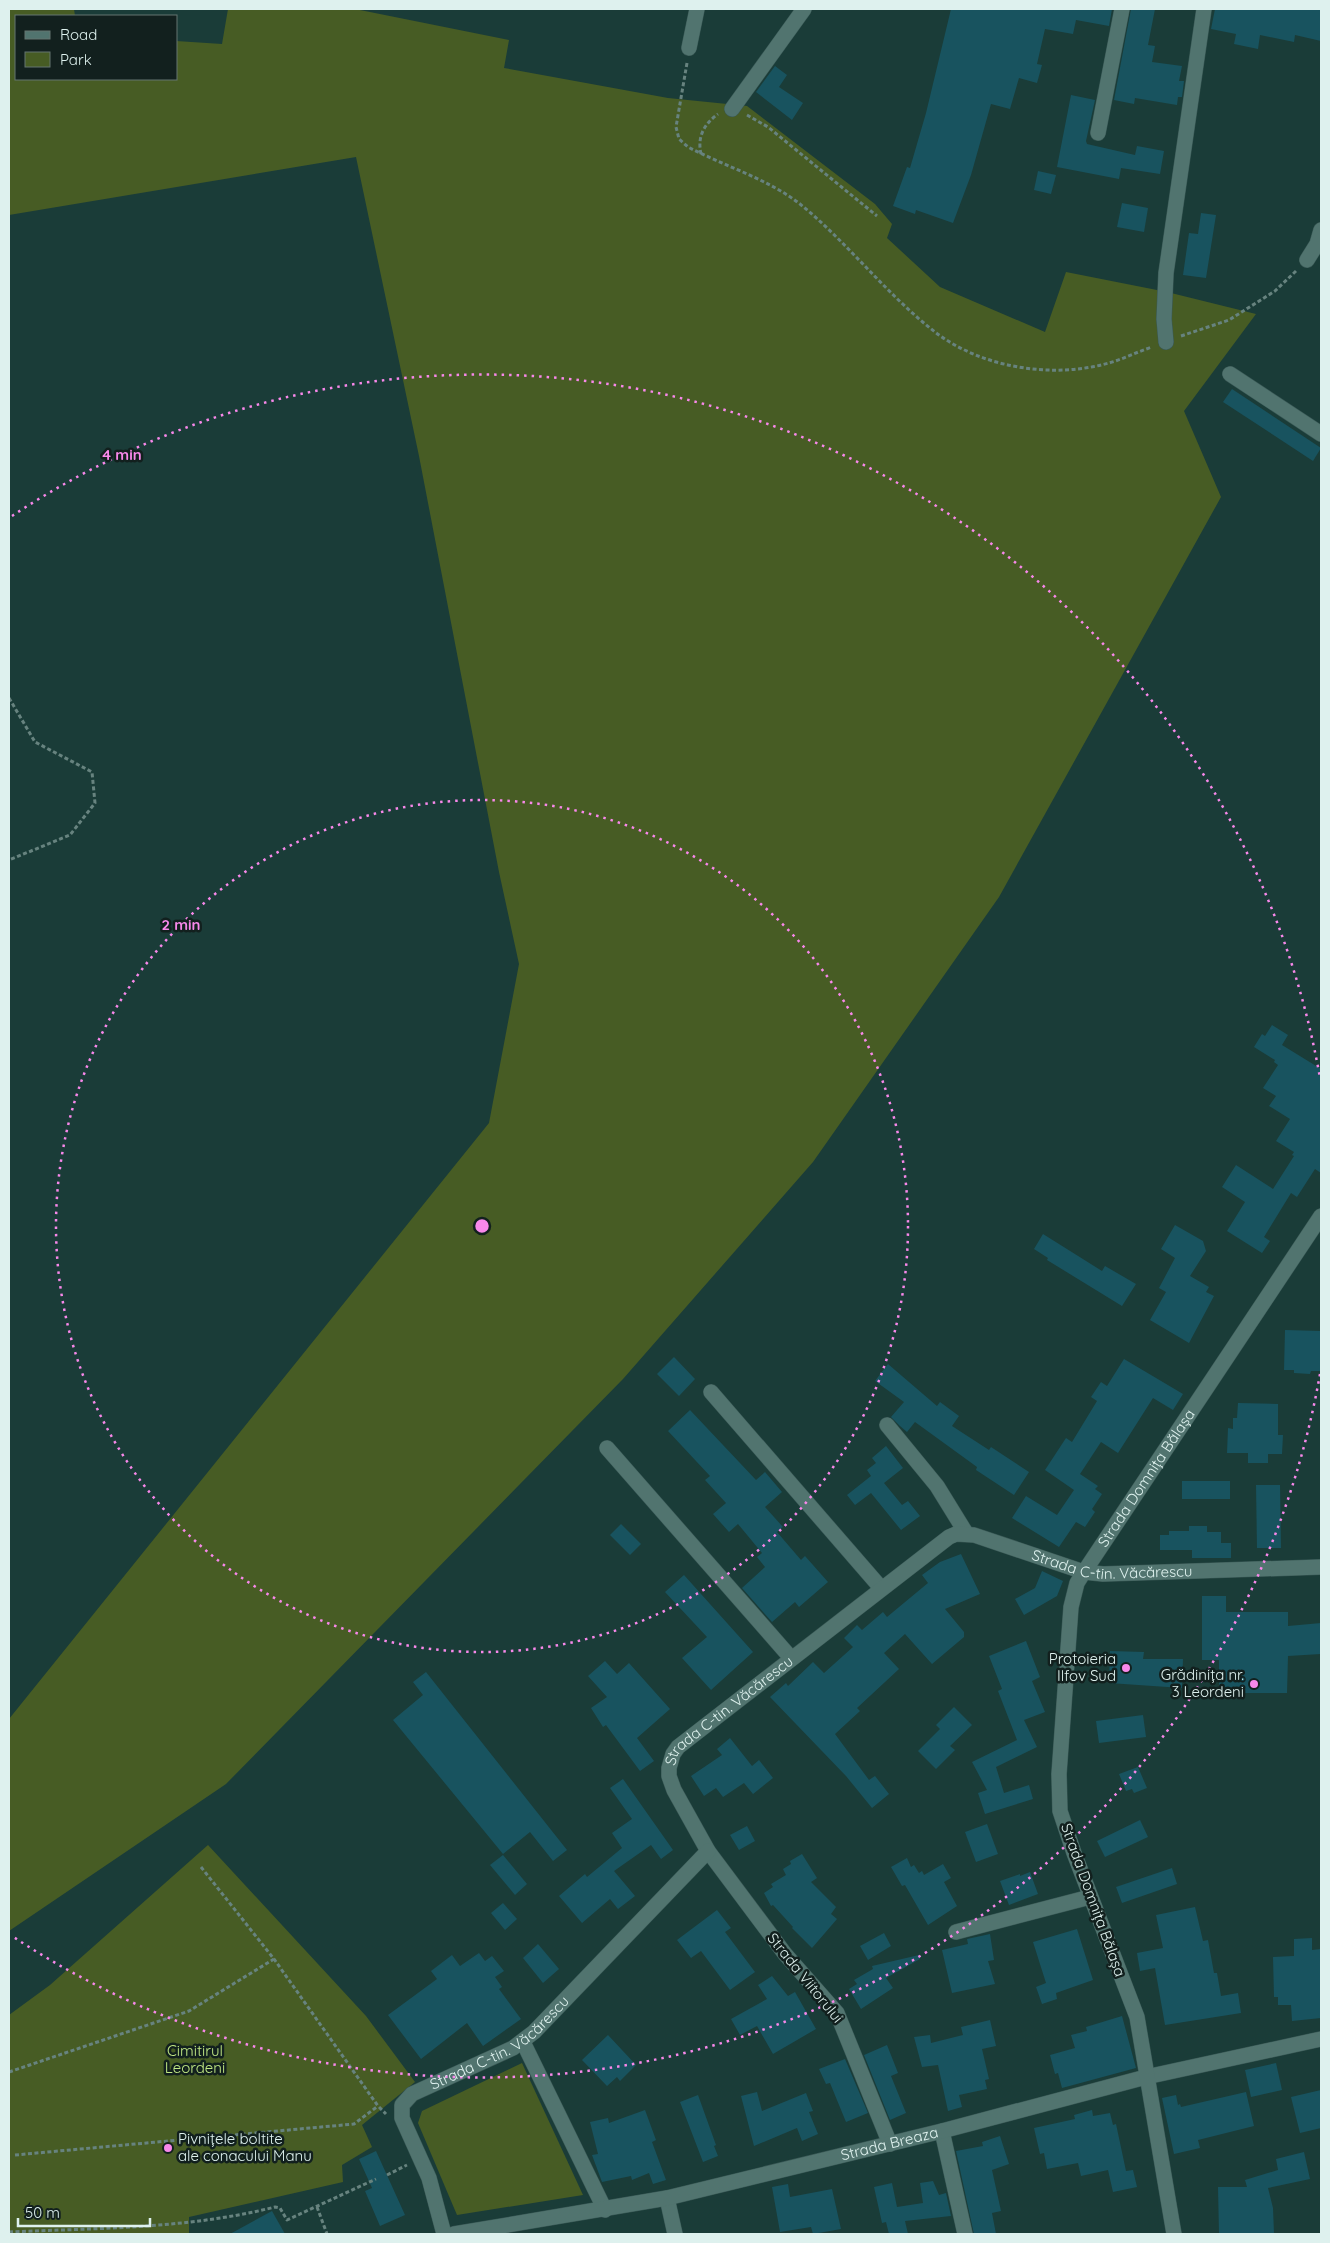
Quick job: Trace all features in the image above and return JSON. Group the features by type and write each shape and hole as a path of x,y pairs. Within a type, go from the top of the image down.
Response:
{"street":[{"path":"689,48 697,9"},
{"path":"732,109 804,9"},
{"path":"1098,133 1122,9"},
{"path":"1166,342 1164,319 1166,273 1204,9"},
{"path":"1307,260 1317,244 1321,230"},
{"path":"1230,374 1321,434"},
{"name":"Strada Domnița Bălașa","path":"1174,2234 1137,2017 1066,1833 1060,1811 1059,1793 1070,1607 1077,1583 1084,1572 1321,1216"},
{"path":"711,1392 881,1588"},
{"path":"887,1425 937,1486 966,1533"},
{"path":"607,1448 791,1658"},
{"name":"Strada C-tin. Văcărescu","path":"400,2112 402,2105 412,2094 523,2042 578,1988 708,1852 671,1783 669,1768 673,1754 678,1747 949,1536 966,1533 1084,1572 1142,1574 1321,1567"},
{"name":"Strada Viitorului","path":"708,1852 785,1954 837,2013 890,2144"},
{"path":"956,1932 1090,1897"},
{"name":"Strada Breaza","path":"454,2234 667,2198 942,2131 1146,2077 1321,2039"},
{"path":"523,2042 605,2210"},
{"path":"400,2112 421,2158 438,2204 444,2234"},
{"path":"942,2131 965,2234"},
{"path":"667,2198 675,2234"}],"path":[{"path":"689,48 676,126 679,139 688,147 764,183 798,203 935,332 966,352 993,361 1027,368 1063,370 1108,363 1229,320 1274,291 1307,260"},
{"path":"702,154 699,144 702,131 717,114 724,110 732,109 746,114 768,127 877,216"},
{"path":"9,698 35,742 92,772 95,803 70,835 9,860"},
{"path":"201,1867 274,1959 378,2106 388,2116 400,2112"},
{"path":"9,2072 189,2011 274,1959"},
{"path":"15,2155 354,2124 378,2106"},
{"path":"387,2175 421,2158"},
{"path":"9,2232 176,2225 239,2216 275,2208 280,2208 286,2220 376,2179"},
{"path":"317,2206 327,2234"}],"green space":[{"path":"9,9 74,9 75,15 15,15 15,80 178,80 178,41 222,44 228,9 355,9 509,40 504,68 668,98 747,106 875,204 892,224 887,238 940,287 1045,332 1066,272 1167,292 1256,314 1184,411 1221,497 999,897 813,1162 623,1379 226,1784 9,1931 9,1719 489,1123 519,964 499,872 419,456 356,157 9,215"},
{"name":"Cimitirul Leordeni","path":"208,1845 366,2016 415,2082 362,2125 372,2147 342,2165 343,2182 189,2217 189,2234 9,2234 9,2015 50,1985"},
{"path":"522,2063 583,2195 457,2215 418,2123 422,2111"}],"building":[{"path":"951,9 1112,9 1109,26 1076,20 1073,34 1045,29 1037,64 1042,65 1037,83 1019,78 1010,109 991,104 971,175 953,223 916,210 915,214 893,206 907,167 910,168 926,113"},
{"path":"1131,9 1155,9 1148,45 1155,46 1152,62 1182,66 1179,81 1184,81 1182,97 1178,97 1177,105 1135,98 1134,104 1114,100"},
{"path":"1215,9 1321,9 1321,41 1295,35 1294,42 1260,35 1258,49 1234,44 1236,34 1211,29"},
{"path":"775,66 787,75 779,87 803,103 792,120 756,92"},
{"path":"1071,95 1095,100 1086,141 1087,144 1135,155 1137,146 1164,151 1160,174 1121,168 1119,179 1057,167"},
{"path":"1038,171 1056,175 1051,194 1034,190"},
{"path":"1122,203 1148,208 1144,232 1117,227"},
{"path":"1201,213 1216,215 1206,278 1183,275 1189,233 1198,234"},
{"path":"1232,389 1321,448 1313,461 1223,402"},
{"path":"1272,1025 1288,1035 1282,1045 1321,1069 1321,1173 1315,1169 1297,1197 1291,1193 1264,1237 1270,1241 1262,1253 1227,1231 1245,1202 1222,1187 1236,1165 1273,1189 1294,1156 1292,1155 1294,1152 1276,1141 1290,1119 1269,1106 1276,1096 1263,1088 1278,1065 1274,1062 1275,1060 1254,1047 1262,1034 1265,1036"},
{"path":"1175,1225 1203,1241 1206,1251 1190,1276 1209,1287 1206,1292 1214,1296 1189,1343 1150,1320 1166,1292 1159,1288 1175,1258 1161,1249"},
{"path":"1043,1234 1102,1271 1105,1266 1136,1284 1122,1306 1047,1260 1048,1258 1034,1249"},
{"path":"1285,1330 1321,1331 1321,1371 1311,1371 1310,1374 1294,1373 1294,1370 1284,1370"},
{"path":"674,1357 695,1379 679,1396 657,1374"},
{"path":"1124,1359 1183,1394 1173,1410 1153,1398 1118,1453 1101,1442 1080,1474 1098,1486 1095,1489 1102,1494 1092,1509 1095,1512 1085,1527 1076,1522 1059,1547 1012,1518 1026,1496 1057,1515 1074,1490 1045,1470 1066,1438 1072,1442 1097,1401 1091,1397 1101,1382 1107,1386"},
{"path":"888,1364 937,1406 940,1402 959,1416 952,1426 989,1450 991,1447 1029,1472 1014,1495 976,1470 977,1467 915,1422 907,1432 891,1417 904,1402 875,1381"},
{"path":"1238,1403 1278,1404 1278,1435 1283,1435 1282,1454 1268,1454 1268,1463 1248,1463 1248,1453 1227,1453 1228,1428 1233,1429 1233,1418 1237,1418"},
{"path":"690,1410 756,1480 765,1472 782,1492 765,1507 783,1527 777,1532 801,1560 805,1556 828,1582 799,1607 795,1602 772,1622 742,1588 765,1567 757,1557 762,1553 738,1524 729,1532 713,1514 726,1503 705,1480 710,1476 668,1431"},
{"path":"886,1446 903,1468 884,1483 902,1505 908,1501 920,1516 901,1530 871,1493 855,1505 847,1495 871,1476 867,1470 876,1463 872,1458"},
{"path":"1182,1481 1230,1481 1230,1499 1182,1499"},
{"path":"1256,1485 1280,1485 1281,1548 1257,1548"},
{"path":"621,1524 641,1544 630,1555 610,1535"},
{"path":"1189,1526 1207,1526 1207,1532 1221,1532 1221,1543 1231,1543 1231,1558 1192,1558 1192,1550 1160,1550 1160,1535 1169,1535 1169,1531 1189,1531"},
{"path":"961,1554 980,1594 945,1609 964,1632 964,1637 932,1664 905,1634 884,1653 899,1669 857,1708 860,1711 835,1734 869,1780 875,1776 889,1794 872,1808 846,1776 770,1697 786,1683 788,1686 813,1662 824,1673 853,1647 844,1638 857,1625 862,1630 883,1612 887,1617 928,1583 922,1575 940,1562"},
{"path":"1042,1571 1063,1581 1057,1596 1024,1615 1015,1599 1035,1588"},
{"path":"684,1575 753,1652 711,1690 682,1658 707,1637 665,1592"},
{"path":"1202,1596 1226,1596 1226,1612 1288,1612 1288,1626 1321,1623 1321,1654 1288,1656 1287,1693 1219,1693 1219,1660 1202,1660"},
{"path":"1026,1641 1040,1677 1032,1681 1045,1712 1024,1720 1037,1747 996,1767 1004,1793 1029,1785 1033,1799 985,1814 978,1793 987,1790 972,1762 1017,1740 998,1691 1002,1689 989,1656"},
{"path":"1110,1651 1144,1652 1143,1659 1183,1659 1182,1688 1109,1683"},
{"path":"605,1661 617,1674 629,1663 670,1709 637,1738 654,1761 640,1771 606,1725 603,1727 591,1708 607,1697 588,1676"},
{"path":"426,1672 567,1850 553,1861 530,1832 503,1854 393,1720 423,1695 413,1682"},
{"path":"954,1707 972,1725 950,1746 955,1750 936,1769 918,1751 940,1729 936,1725"},
{"path":"1143,1715 1146,1737 1099,1743 1096,1721"},
{"path":"730,1738 752,1766 759,1760 773,1778 753,1794 744,1783 723,1797 716,1788 704,1796 691,1776 722,1755 717,1749"},
{"path":"1138,1767 1147,1788 1134,1793 1132,1789 1126,1791 1119,1774"},
{"path":"623,1779 673,1850 661,1859 651,1845 614,1871 635,1896 618,1909 610,1899 582,1923 559,1896 585,1874 587,1877 622,1848 612,1833 632,1819 610,1788"},
{"path":"1140,1820 1148,1837 1105,1857 1097,1841"},
{"path":"987,1824 998,1854 976,1862 965,1832"},
{"path":"747,1826 755,1841 739,1850 730,1835"},
{"path":"802,1854 817,1878 811,1882 836,1907 831,1914 837,1919 812,1948 773,1905 771,1906 764,1893 773,1887 771,1884 786,1875 783,1869 791,1864 790,1861"},
{"path":"503,1855 527,1884 515,1895 490,1865"},
{"path":"907,1858 911,1867 914,1865 919,1873 922,1871 924,1875 943,1864 951,1878 944,1882 957,1906 928,1925 905,1885 902,1886 891,1867"},
{"path":"1172,1868 1177,1884 1122,1903 1116,1887"},
{"path":"1030,1872 1038,1894 1009,1905 1000,1881"},
{"path":"503,1903 517,1919 505,1930 491,1913"},
{"path":"1195,1907 1203,1941 1208,1940 1214,1973 1217,1973 1221,1996 1238,1993 1241,2013 1165,2025 1155,1968 1140,1971 1137,1953 1163,1948 1156,1915"},
{"path":"717,1910 731,1928 725,1932 755,1972 730,1990 701,1951 691,1958 677,1940"},
{"path":"1077,1929 1093,1980 1056,1993 1057,1999 1042,2004 1036,1987 1046,1983 1033,1942"},
{"path":"884,1933 891,1946 868,1960 860,1946"},
{"path":"990,1934 994,1960 988,1961 995,1984 952,1993 942,1950 968,1944 967,1939"},
{"path":"1312,1938 1312,1950 1321,1949 1321,2018 1292,2021 1291,2005 1278,2005 1278,1997 1274,1997 1273,1957 1294,1956 1294,1939"},
{"path":"538,1944 559,1969 543,1983 523,1958"},
{"path":"479,1953 485,1961 492,1956 504,1971 495,1977 502,1987 499,1989 521,2019 483,2046 467,2023 421,2059 388,2015 437,1979 431,1971 452,1955 460,1966"},
{"path":"919,1955 920,1959 886,1978 893,1988 861,2009 849,1989 857,1984 854,1980 873,1969 872,1966"},
{"path":"772,1976 788,1996 795,1992 816,2029 773,2054 757,2026 740,2035 731,2019 767,1999 758,1985"},
{"path":"1122,2016 1136,2068 1062,2088 1058,2073 1055,2074 1050,2055 1075,2048 1071,2035 1087,2031 1086,2027"},
{"path":"990,2020 996,2046 982,2049 989,2079 985,2080 987,2089 959,2095 962,2107 948,2111 938,2065 922,2067 914,2037 930,2035 931,2043 963,2035 961,2027"},
{"path":"608,2035 636,2065 620,2081 617,2077 607,2086 582,2060"},
{"path":"887,2045 898,2073 891,2076 906,2113 890,2120 864,2055"},
{"path":"845,2059 868,2113 846,2122 830,2083 826,2084 819,2069"},
{"path":"1276,2063 1282,2090 1251,2097 1245,2070"},
{"path":"1321,2090 1321,2128 1300,2133 1291,2097"},
{"path":"757,2092 762,2111 806,2093 813,2111 809,2112 818,2134 802,2141 797,2128 754,2146 741,2096"},
{"path":"1246,2092 1254,2126 1198,2140 1200,2148 1174,2154 1162,2098 1176,2095 1178,2105 1180,2104 1181,2107"},
{"path":"698,2095 716,2145 714,2146 718,2156 703,2162 680,2102"},
{"path":"645,2110 656,2140 652,2142 666,2180 653,2184 649,2173 632,2180 631,2176 602,2182 592,2155 598,2154 590,2122 608,2118 609,2123"},
{"path":"1092,2110 1093,2116 1110,2113 1113,2125 1116,2124 1126,2171 1133,2170 1137,2187 1113,2192 1108,2170 1081,2176 1078,2163 1047,2169 1044,2153 1040,2154 1034,2128 1075,2119 1074,2115"},
{"path":"1000,2136 1009,2164 992,2170 1001,2211 992,2213 996,2234 974,2234 956,2151 983,2146 982,2142"},
{"path":"376,2151 405,2215 380,2226 365,2191 372,2188 359,2159"},
{"path":"1304,2152 1310,2179 1268,2188 1273,2208 1274,2234 1219,2234 1218,2187 1247,2187 1245,2180 1278,2170 1276,2159"},
{"path":"933,2181 939,2195 946,2193 951,2216 905,2221 908,2234 889,2234 886,2222 882,2223 874,2187 892,2183 897,2207 923,2203 920,2183"},
{"path":"788,2184 790,2197 832,2189 841,2229 813,2234 811,2227 780,2232 772,2187"},
{"path":"272,2211 285,2234 230,2234"}],"place":[{"name":"Protoieria Ilfov Sud","path":"1126,1668"},
{"name":"Grădinița nr. 3 Leordeni","path":"1254,1684"},
{"name":"Pivnițele boltite ale conacului Manu","path":"168,2148"}]}
